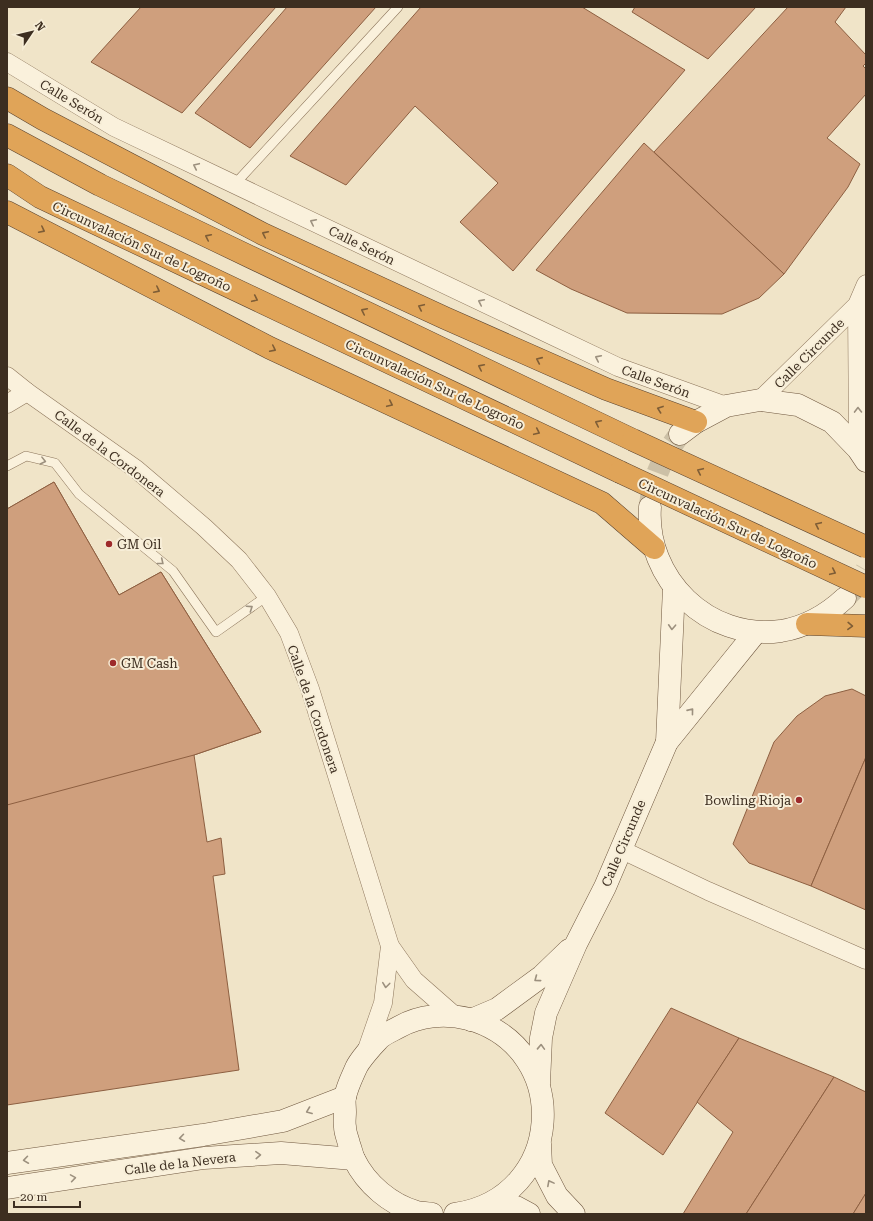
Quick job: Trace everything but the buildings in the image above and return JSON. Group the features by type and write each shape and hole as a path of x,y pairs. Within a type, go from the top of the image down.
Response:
{"highway":[{"path":"7,98 43,119 270,237 445,318 599,386 688,428"},
{"path":"7,135 100,185 633,440 866,547"},
{"name":"Circunvalación Sur de Logroño","path":"7,175 40,197 866,588"},
{"path":"7,212 270,348 602,503 654,548"},
{"path":"807,624 866,626"}],"main road":[{"path":"688,428 726,406 760,400 798,405 832,422 862,455"},
{"path":"650,507 649,520 654,548 662,569 674,588 697,610 725,625 756,632 782,631 807,624 834,609 845,598"},
{"name":"Calle Circunde","path":"666,742 674,588"},
{"name":"Calle Circunde","path":"539,1086 541,1038 546,1013 576,944 605,886 666,742 756,632"},
{"name":"Calle Circunde","path":"463,1018 497,1009 542,976 576,944"},
{"path":"432,1214 395,1208 370,1183 354,1159 344,1128 345,1097 357,1065 364,1056 378,1039 408,1022 433,1016 463,1018 485,1024 507,1038 527,1060 539,1086 544,1115 540,1144 541,1164 557,1196 574,1214"},
{"name":"Calle de la Nevera","path":"7,1163 203,1136 283,1121 345,1097"},
{"path":"471,1211 511,1190 528,1169 540,1144"},
{"name":"Calle de la Nevera","path":"7,1188 204,1158 281,1153 354,1159"},
{"path":"471,1211 516,1207 529,1214"}],"street":[{"name":"Calle Serón","path":"7,62 114,127 618,367 726,406"},
{"name":"Calle Circunde","path":"760,400 857,305 866,284"},
{"name":"Calle Circunde","path":"857,305 862,455"},
{"name":"Calle de la Cordonera","path":"7,376 136,470 204,527 239,560 268,596 289,633 310,689 390,946 414,980 463,1018"},
{"path":"7,404 27,392"},
{"path":"620,849 708,892 866,960"},
{"name":"Calle de la Cordonera","path":"364,1056 383,1002 390,946"}],"lane":[{"path":"235,184 398,7"},
{"path":"7,466 26,456 55,463 79,494 173,571 216,632 268,596"}],"tunnel":[{"path":"650,505 656,476 669,450 680,434"},
{"path":"846,597 856,587 866,570"}],"place":[{"name":"GM Oil","path":"109,544"},
{"name":"GM Cash","path":"113,663"},
{"name":"Bowling Rioja","path":"799,800"}]}
